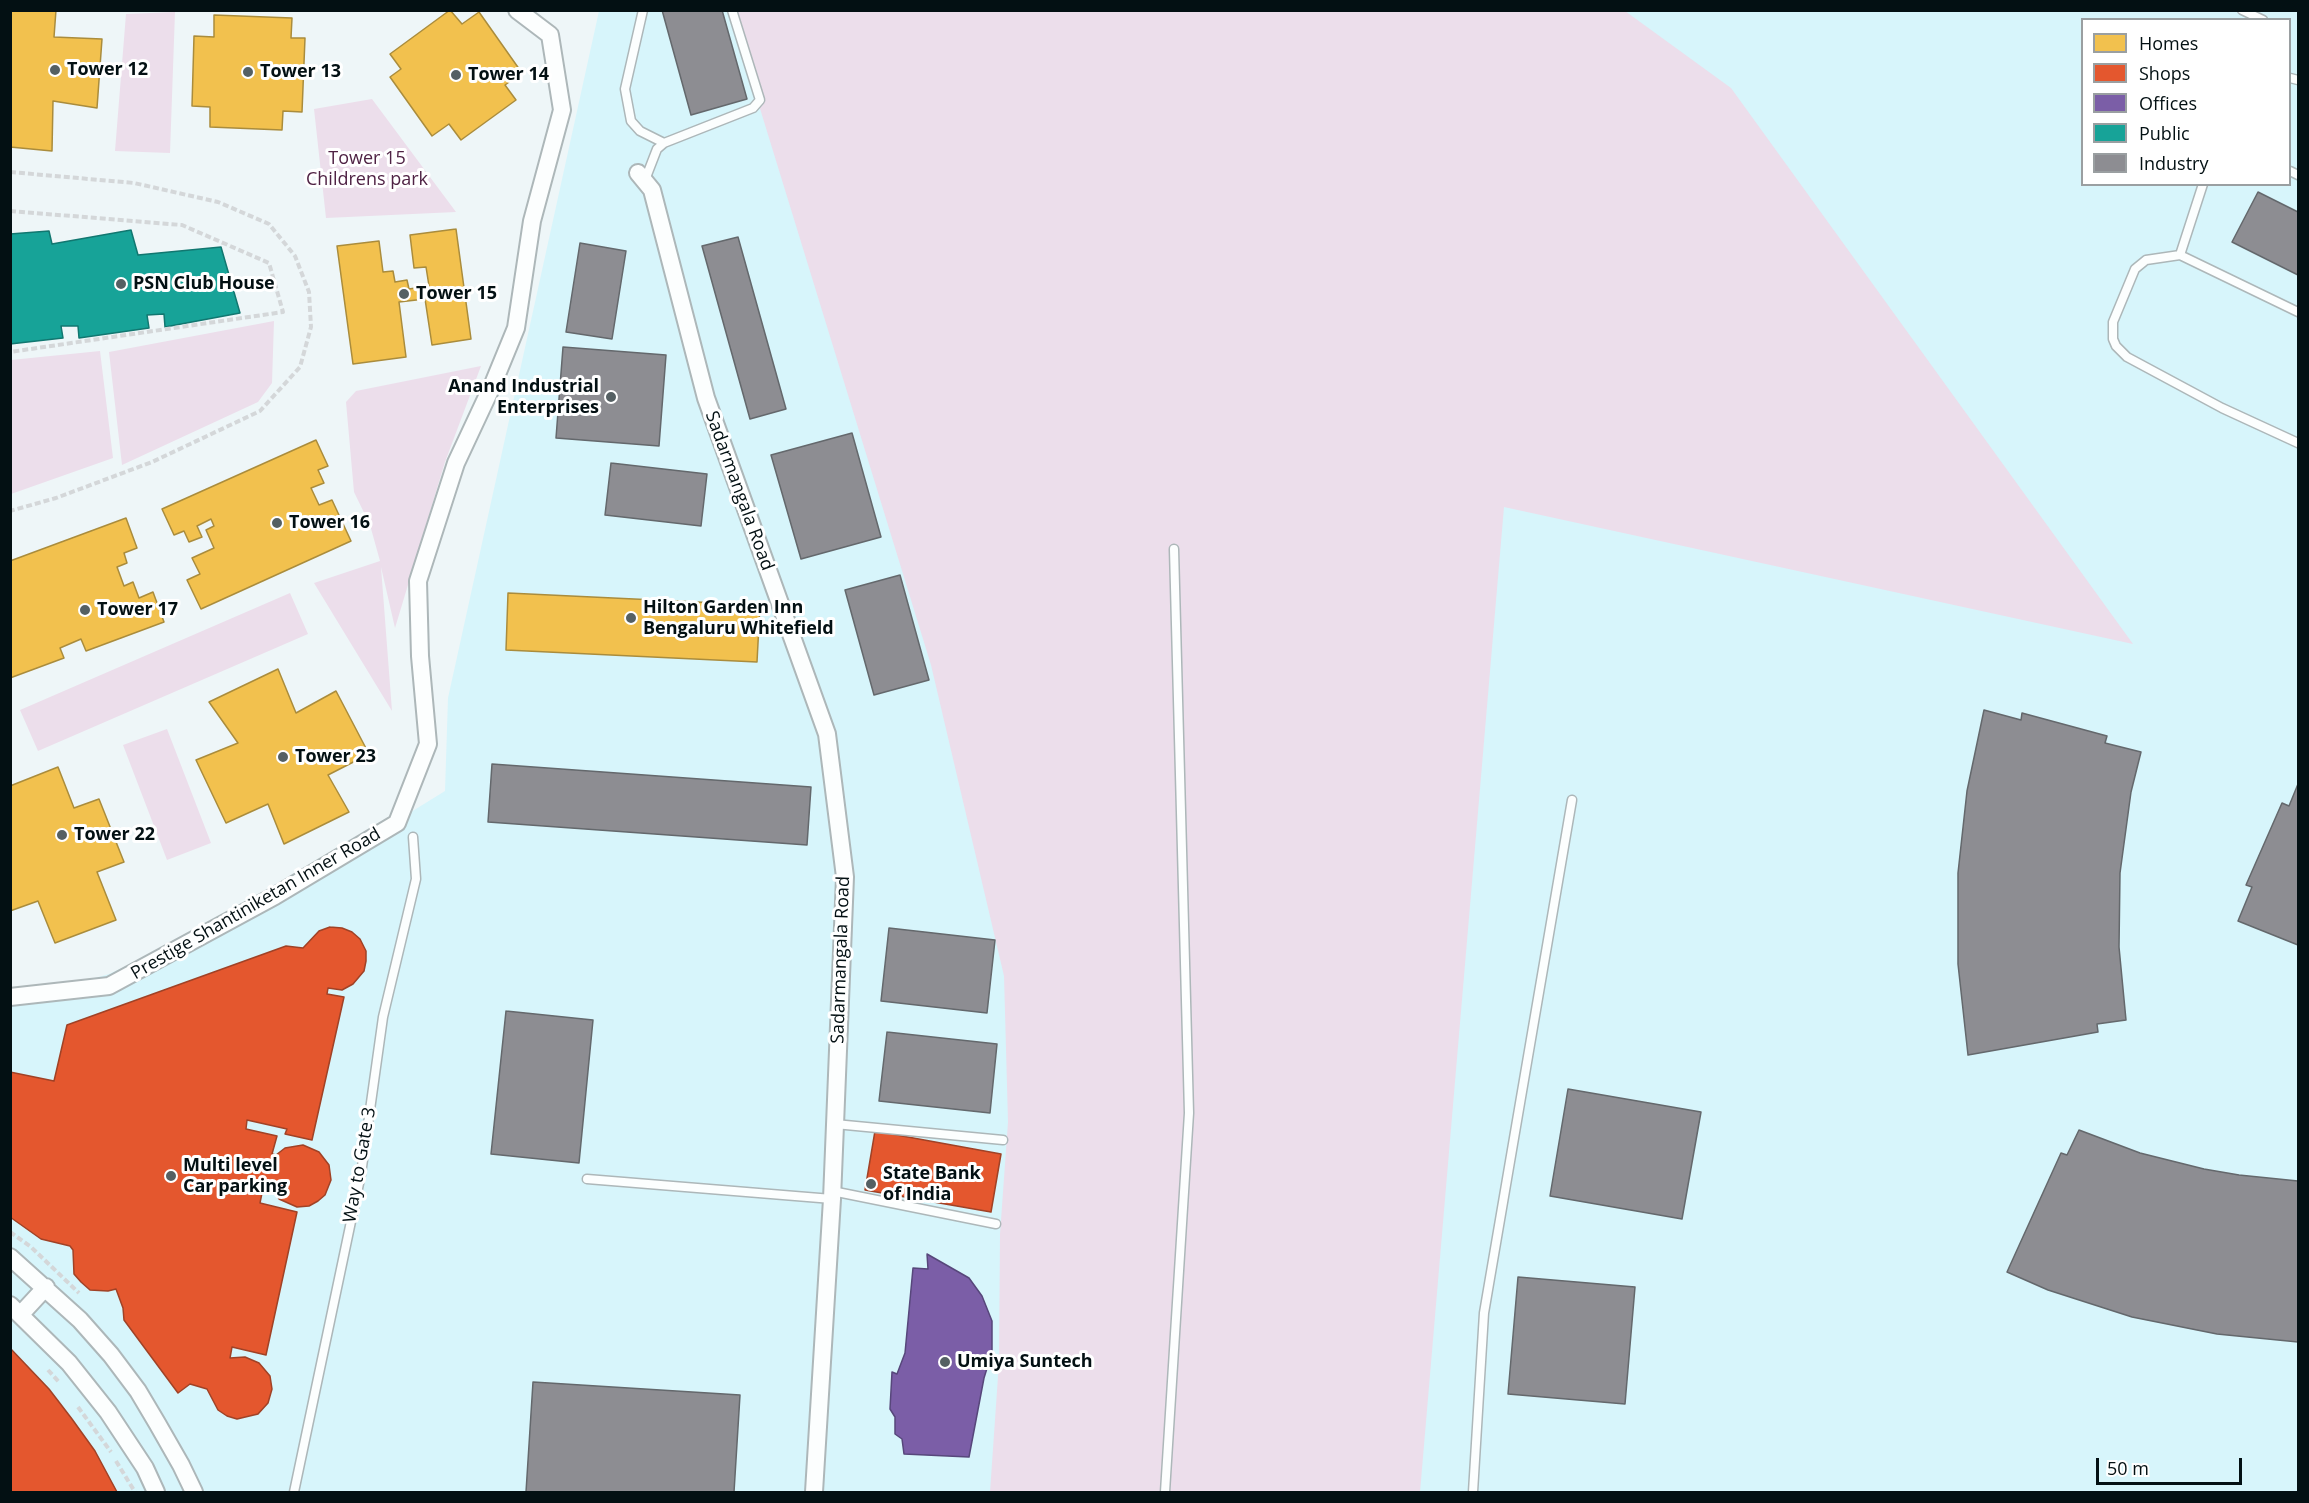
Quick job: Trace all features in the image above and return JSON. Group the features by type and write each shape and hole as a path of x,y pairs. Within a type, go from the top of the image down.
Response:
{"street":[{"name":"Prestige Shantiniketan Inner Road","path":"10,997 109,986 275,896 397,823 428,744 420,656 418,581 456,463 494,384 516,328 532,221 562,110 550,35 517,10"},
{"name":"Sadarmangala Road","path":"641,177 652,190 706,398 827,734 845,877 832,1195 814,1492"},
{"path":"10,1257 80,1320 138,1391 182,1465 194,1492"},
{"path":"46,1287 16,1309 69,1363 108,1412 145,1468 156,1492"}],"lane":[{"path":"643,10 625,89 631,121 640,131 664,143"},
{"path":"641,177 657,149 664,143 753,108 760,100 732,10"},
{"path":"2242,10 2259,18"},
{"path":"2180,255 2202,186"},
{"path":"2298,312 2180,255 2146,260 2135,269 2113,322 2112,339 2127,357 2222,408 2298,443"},
{"path":"1165,1492 1189,1113 1174,549"},
{"path":"1473,1492 1484,1313 1572,800"},
{"name":"Way to Gate 3","path":"294,1492 361,1174 384,1017 416,879 413,837"},
{"path":"835,1124 1003,1140"},
{"path":"587,1179 832,1195 996,1224"}],"path":[{"path":"10,172 134,183 218,202 269,224 295,256 309,292 311,327 300,367 260,411 152,462 56,498 10,511"},
{"path":"10,211 182,225 269,263 283,312 10,352"},
{"path":"43,1365 59,1382"},
{"path":"74,1401 115,1458 135,1492"}],"shaded area":[{"path":"599,11 2298,11 2298,1492 11,1492 11,1002 109,974 275,896 445,791 448,698"}],"green space":[{"path":"730,11 1625,11 1731,88 2133,644 1504,507 1420,1492 990,1492 999,1362 1000,1234 1008,1122 1004,976 931,665"},
{"path":"175,12 170,153 115,151 126,14"},
{"name":"Tower 15 Childrens park","path":"372,99 456,212 326,218 314,109"},
{"path":"274,321 272,383 258,402 122,465 109,352"},
{"path":"100,351 113,458 11,494 11,360"},
{"path":"481,366 445,462 395,628 381,567 392,711 314,583 380,561 370,525 354,492 346,402 356,391"},
{"path":"290,593 308,634 38,751 20,710"},
{"path":"167,729 211,843 167,860 123,745"}],"building: Homes":[{"name":"Tower 12","path":"10,10 56,10 54,37 102,39 97,108 53,101 52,151 10,147"},
{"name":"Tower 14","path":"450,10 462,24 479,12 522,73 505,85 516,100 461,140 449,124 432,136 390,77 401,69 390,54"},
{"name":"Tower 13","path":"214,15 292,18 291,38 305,38 302,112 283,111 282,130 210,127 210,107 192,106 194,36 214,37"},
{"name":"Tower 15","path":"456,229 471,339 432,345 425,299 399,302 406,357 353,364 337,246 379,241 383,272 393,271 395,282 407,280 409,289 429,286 426,267 414,268 410,235"},
{"name":"Tower 16","path":"316,440 328,466 318,470 324,483 311,488 319,505 332,500 351,541 201,609 187,580 200,574 192,558 214,548 206,530 214,526 211,519 197,526 202,537 189,542 184,531 174,535 162,509"},
{"name":"Tower 17","path":"126,518 137,548 124,553 127,563 117,567 124,586 133,582 139,598 153,592 164,622 86,651 81,639 60,648 64,658 10,678 10,561"},
{"path":"508,593 760,605 757,662 506,650"},
{"name":"Tower 23","path":"278,669 296,713 336,691 369,754 328,775 349,812 284,844 268,804 226,823 196,760 238,743 209,702"},
{"name":"Tower 22","path":"58,767 74,808 99,799 124,862 97,872 116,920 55,943 38,901 10,911 10,786"}],"building: Shops":[{"name":"Multi level Car parking","path":"330,927 352,932 360,939 366,951 366,961 364,971 353,984 342,990 328,988 327,994 344,997 312,1140 285,1134 287,1129 247,1120 246,1129 277,1136 272,1154 276,1155 285,1148 303,1145 319,1152 329,1165 331,1180 325,1195 318,1201 309,1206 297,1207 279,1199 271,1185 264,1183 260,1203 297,1212 266,1355 232,1347 230,1358 245,1357 259,1363 270,1376 272,1389 268,1403 258,1414 237,1419 218,1410 207,1389 190,1384 178,1393 124,1320 123,1308 116,1289 90,1290 74,1274 73,1250 70,1246 41,1239 10,1217 10,1072 54,1081 67,1025 286,946 303,948 319,931"},
{"path":"875,1131 1001,1154 991,1212 865,1190"},
{"path":"10,1348 49,1389 72,1419 95,1451 117,1492 10,1492"}],"building: Offices":[{"name":"Umiya Suntech","path":"927,1254 969,1278 982,1296 992,1321 992,1352 984,1378 969,1457 904,1454 902,1439 895,1434 895,1417 890,1409 892,1372 897,1374 905,1353 913,1268 928,1269"}],"building: Public":[{"name":"PSN Club House","path":"131,230 138,255 221,247 240,313 165,327 164,314 147,315 149,328 79,338 78,326 61,326 63,338 10,344 10,234 49,231 52,244"}],"building: Industry":[{"path":"662,10 722,10 747,99 691,115"},
{"path":"2258,192 2298,212 2298,275 2232,242"},
{"path":"738,237 786,409 750,419 702,246"},
{"path":"580,243 626,251 612,339 566,332"},
{"name":"Anand Industrial Enterprises","path":"563,347 666,355 659,446 556,438"},
{"path":"852,433 881,537 801,559 771,455"},
{"path":"611,463 707,474 701,526 605,515"},
{"path":"900,575 929,680 874,695 845,590"},
{"path":"1984,710 2021,720 2022,713 2107,736 2105,743 2141,752 2131,792 2120,873 2119,947 2126,1020 2097,1024 2098,1032 1968,1055 1958,964 1958,873 1967,791"},
{"path":"492,764 811,787 807,845 488,822"},
{"path":"2298,784 2298,945 2238,921 2252,887 2246,885 2282,803 2289,806"},
{"path":"889,928 995,940 987,1013 881,1001"},
{"path":"506,1011 593,1020 579,1163 491,1154"},
{"path":"887,1032 997,1044 990,1113 879,1101"},
{"path":"1568,1089 1701,1112 1682,1219 1550,1196"},
{"path":"2079,1130 2140,1153 2204,1169 2298,1181 2298,1342 2217,1334 2132,1317 2048,1290 2007,1272 2061,1153 2067,1155"},
{"path":"1518,1277 1635,1287 1625,1404 1508,1394"},
{"path":"533,1382 740,1395 734,1492 526,1492"}],"place":[{"name":"Tower 12","path":"55,70"},
{"name":"Tower 13","path":"248,72"},
{"name":"Tower 14","path":"456,75"},
{"name":"PSN Club House","path":"121,284"},
{"name":"Tower 15","path":"404,294"},
{"name":"Anand Industrial Enterprises","path":"611,397"},
{"name":"Tower 16","path":"277,523"},
{"name":"Tower 17","path":"85,610"},
{"name":"Hilton Garden Inn Bengaluru Whitefield","path":"631,618"},
{"name":"Tower 23","path":"283,757"},
{"name":"Tower 22","path":"62,835"},
{"name":"Multi level Car parking","path":"171,1176"},
{"name":"State Bank of India","path":"871,1184"},
{"name":"Umiya Suntech","path":"945,1362"}]}
